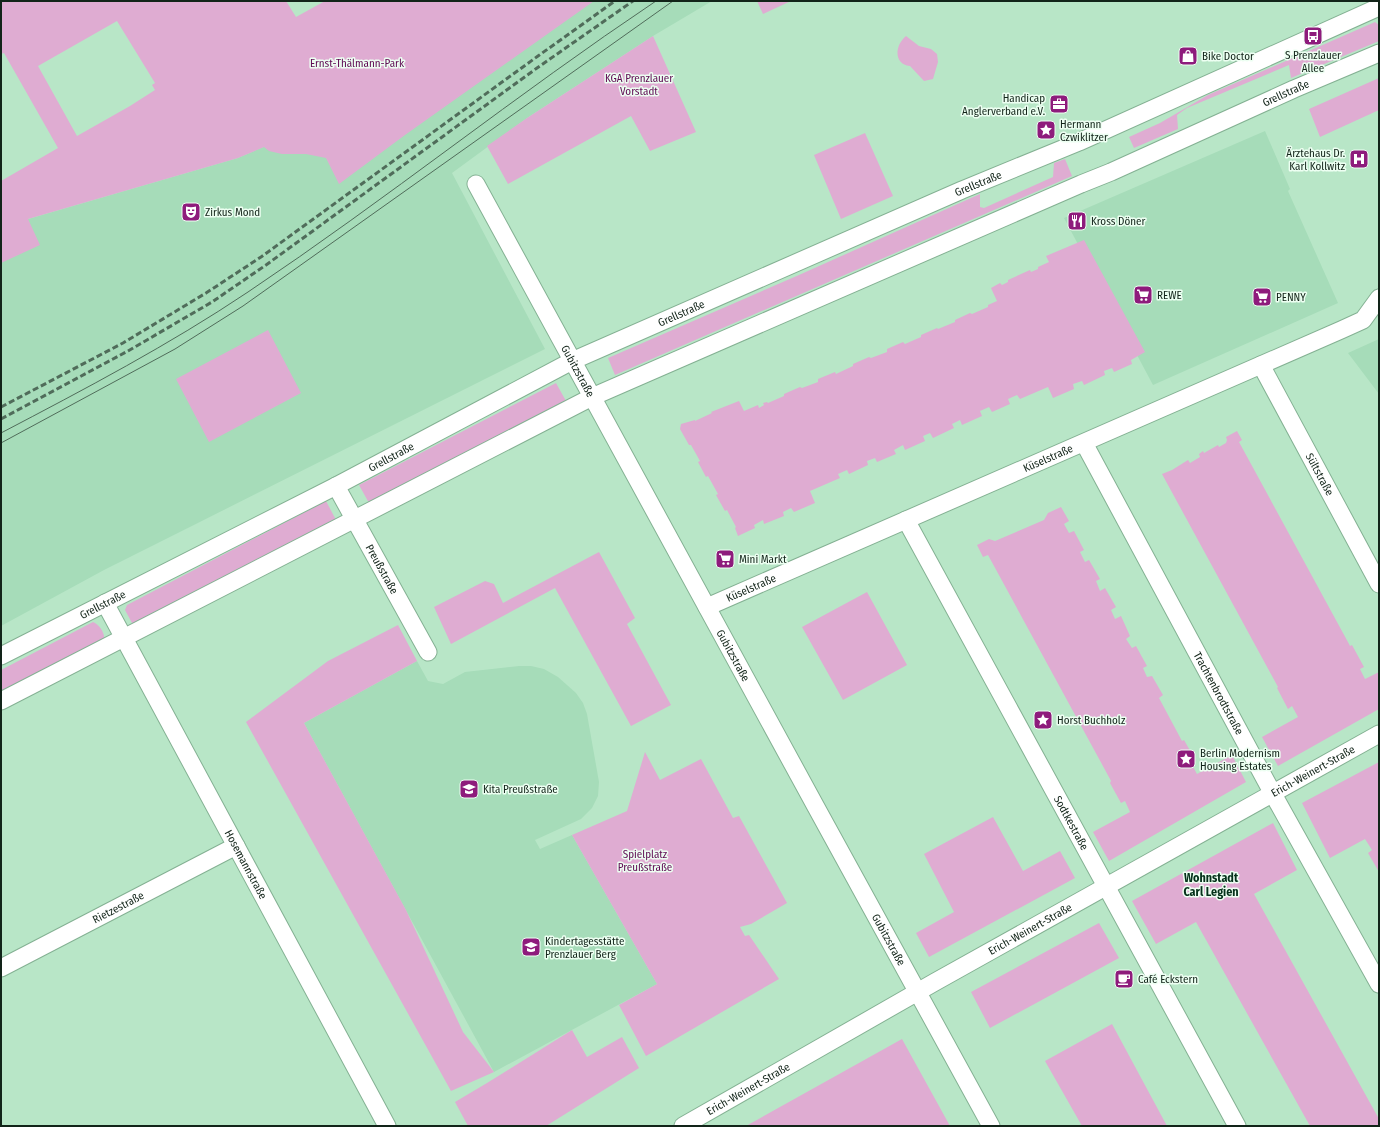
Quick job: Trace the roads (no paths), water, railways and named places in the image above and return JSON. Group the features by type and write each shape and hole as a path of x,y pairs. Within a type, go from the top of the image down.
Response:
{"street":[{"name":"Grellstraße","path":"1,656 336,486 572,361 954,193 1079,142 1379,7"},
{"name":"Grellstraße","path":"1,701 592,397 1111,172 1294,89 1379,53"},
{"name":"Gubitzstraße","path":"476,184 991,1126"},
{"name":"Küselstraße","path":"707,607 1363,320 1379,298"},
{"name":"Sültstraße","path":"1261,365 1379,584"},
{"name":"Trachtenbrodtstraße","path":"1084,443 1273,794 1379,984"},
{"name":"Preußstraße","path":"336,486 428,652"},
{"name":"Sodtkestraße","path":"906,520 1237,1126"},
{"name":"Hosemannstraße","path":"105,603 387,1126"},
{"name":"Erich-Weinert-Straße","path":"683,1126 918,992 1379,734"},
{"name":"Rietzestraße","path":"1,968 236,846"}],"tram line":[{"path":"1,433 157,348 248,292 300,257 604,36 656,1"},
{"path":"1,443 175,349 243,306 673,1"}],"railway":[{"path":"1,407 123,343 206,293 261,257 615,1"},
{"path":"1,419 128,351 212,302 266,265 537,68 633,1"}],"place":[{"name":"S Prenzlauer Allee","path":"1313,36"},
{"name":"Bike Doctor","path":"1188,56"},
{"name":"Handicap Anglerverband e.V.","path":"1059,104"},
{"name":"Hermann Czwiklitzer","path":"1046,130"},
{"name":"Ärztehaus Dr. Karl Kollwitz","path":"1359,159"},
{"name":"Zirkus Mond","path":"191,212"},
{"name":"Kross Döner","path":"1077,221"},
{"name":"REWE","path":"1143,295"},
{"name":"PENNY","path":"1262,297"},
{"name":"Mini Markt","path":"725,559"},
{"name":"Horst Buchholz","path":"1043,720"},
{"name":"Berlin Modernism Housing Estates","path":"1186,759"},
{"name":"Kita Preußstraße","path":"469,789"},
{"name":"Kindertagesstätte Prenzlauer Berg","path":"531,947"},
{"name":"Café Eckstern","path":"1124,979"}],"district":[{"name":"Wohnstadt Carl Legien","path":"1211,885"}],"park label":[{"name":"Ernst-Thälmann-Park","path":"357,63"},
{"name":"KGA Prenzlauer Vorstadt","path":"639,84"},
{"name":"Spielplatz Preußstraße","path":"645,860"}]}
